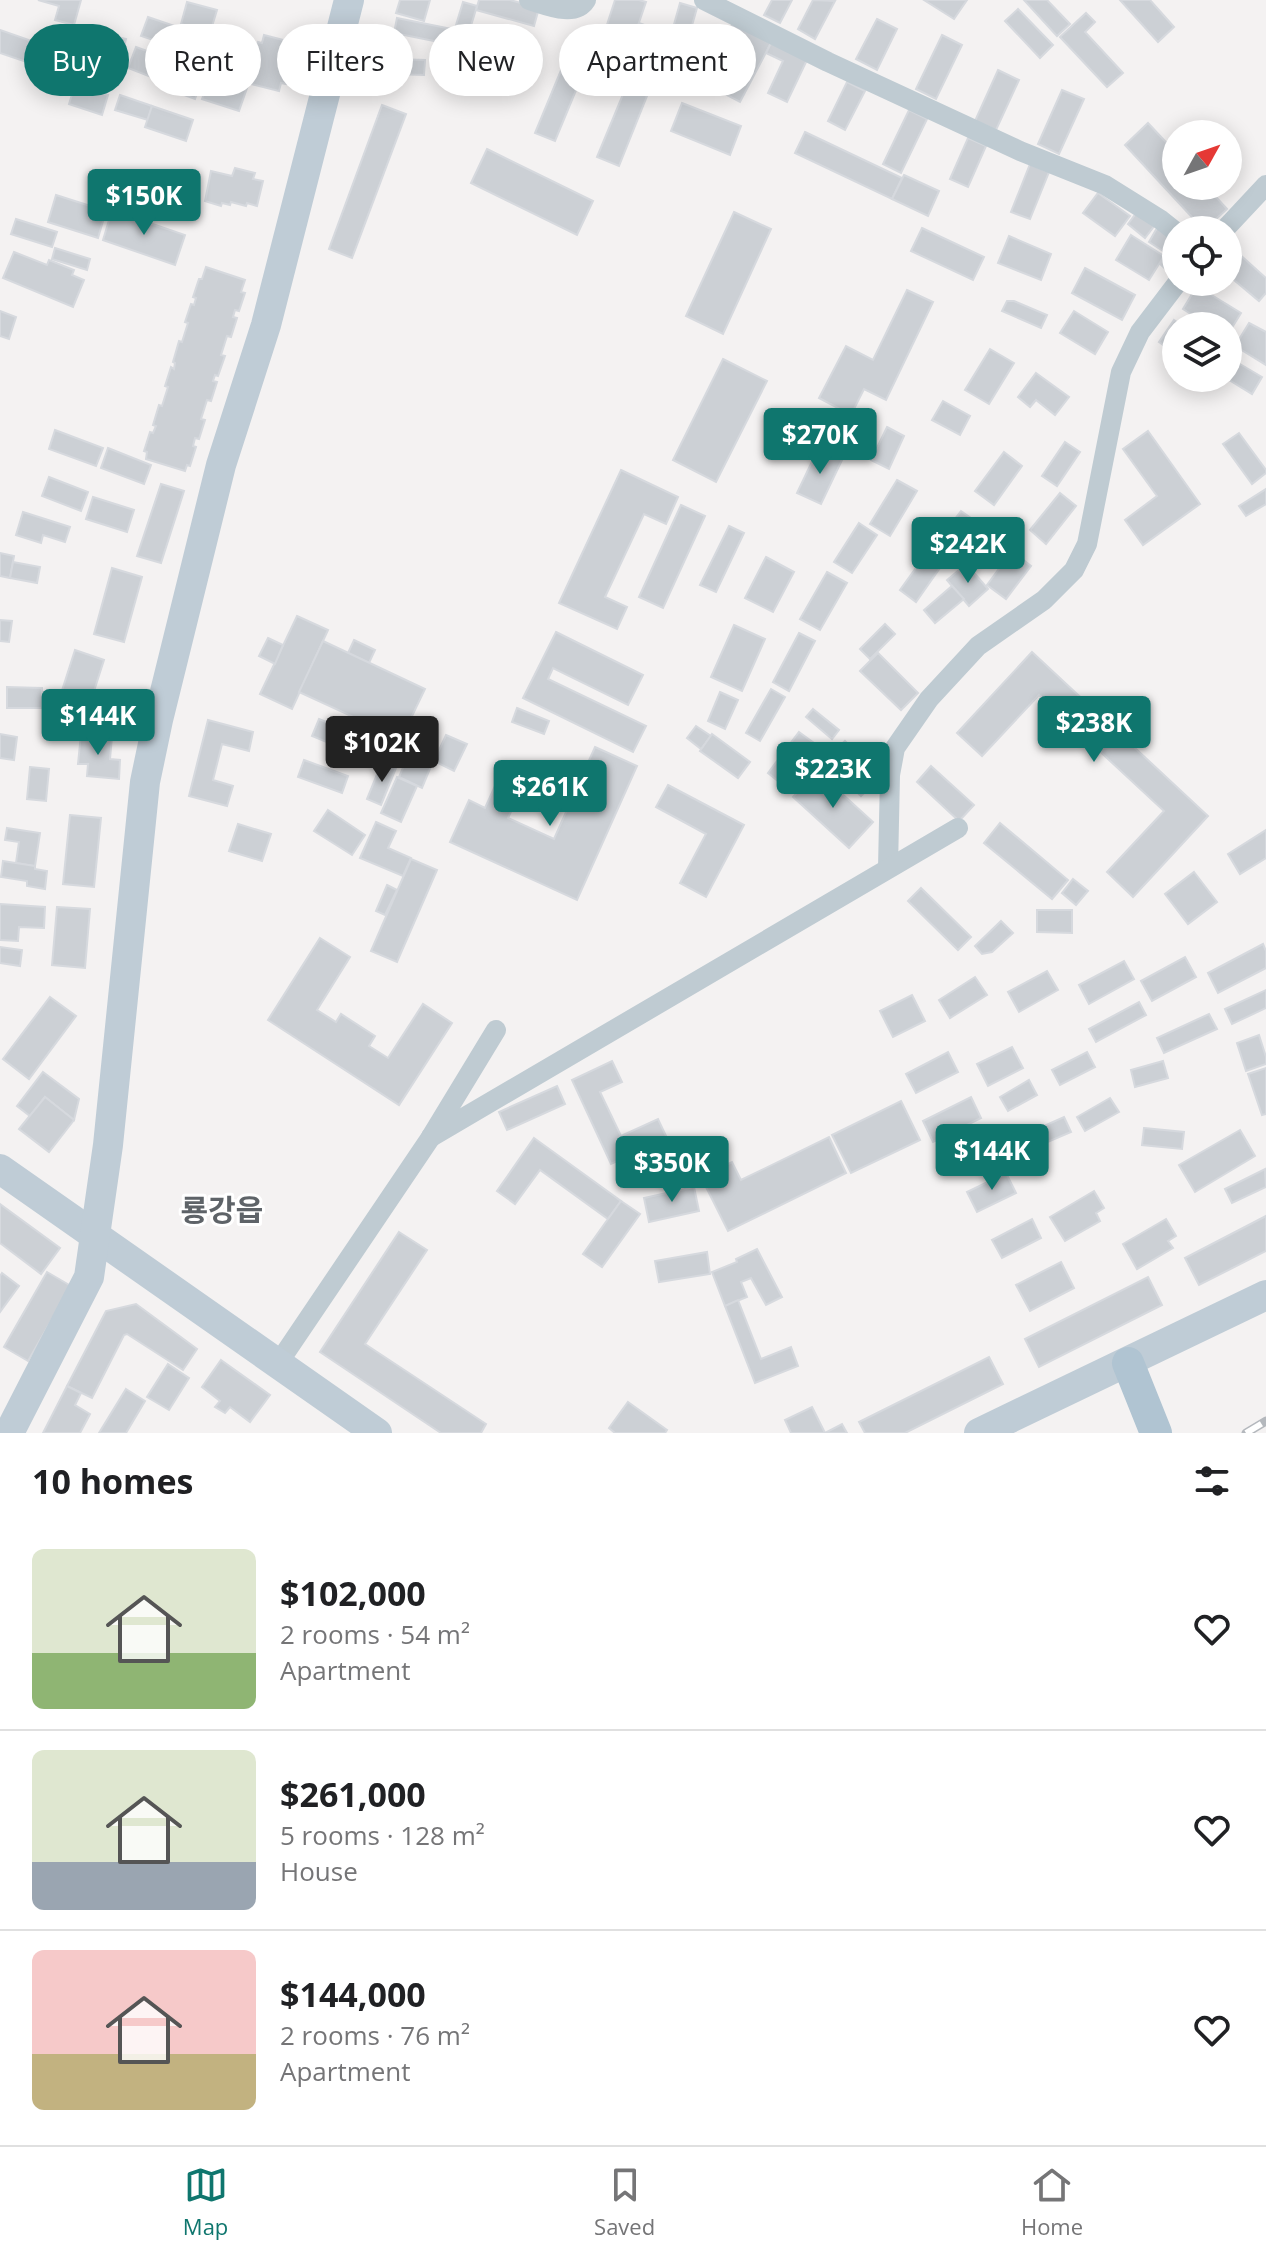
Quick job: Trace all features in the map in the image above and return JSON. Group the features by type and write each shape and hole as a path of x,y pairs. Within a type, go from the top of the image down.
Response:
{"main road":[{"path":"9,1433 89,1277 124,1006 145,782 221,465 266,325 349,0"},
{"path":"0,1169 377,1433"},
{"path":"979,1433 1266,1295"},
{"path":"1128,1363 1156,1433"}],"street":[{"path":"529,0 557,8 576,9 586,0"},
{"path":"704,0 883,88 1020,151 1105,185 1162,221"},
{"path":"1237,216 1266,185"},
{"path":"888,868 890,775 895,748 929,699 978,646 1044,600 1074,570 1087,544 1121,372 1140,332 1167,296"},
{"path":"431,1137 958,828"},
{"path":"277,1365 431,1137 496,1030"}],"building":[{"path":"38,0 81,0 74,24 55,20 59,6"},
{"path":"400,0 430,0 424,21 396,13"},
{"path":"479,0 510,0 539,8 535,24 476,10"},
{"path":"615,0 646,2 639,24 607,24"},
{"path":"772,0 792,0 780,23 764,15"},
{"path":"813,0 835,1 815,39 798,29"},
{"path":"924,0 967,0 954,19"},
{"path":"1024,0 1047,0 1070,24 1057,36"},
{"path":"1120,0 1150,0 1174,27 1158,42"},
{"path":"187,2 217,10 213,24 181,24"},
{"path":"463,2 477,6 472,24 456,24"},
{"path":"680,3 697,8 692,24 674,24"},
{"path":"1018,9 1053,45 1040,58 1005,21"},
{"path":"1086,13 1095,22 1085,32 1123,73 1107,87 1060,37"},
{"path":"148,17 168,24 145,24"},
{"path":"397,18 429,24 429,40 413,37 413,24 396,24"},
{"path":"877,19 897,29 877,70 856,59"},
{"path":"0,30 24,38 24,61 0,53"},
{"path":"264,35 277,38 277,90 261,86"},
{"path":"756,35 771,43 756,72"},
{"path":"942,35 962,45 936,99 916,89"},
{"path":"771,43 807,60 787,102 768,93 783,61 766,53"},
{"path":"136,47 145,50 145,75 129,68"},
{"path":"413,60 425,60 424,75 413,75"},
{"path":"998,70 1019,80 996,130 975,121"},
{"path":"559,75 559,96 574,96 555,141 535,133"},
{"path":"847,82 865,91 845,130 828,121"},
{"path":"1062,90 1084,99 1059,154 1038,144"},
{"path":"72,96 108,96 102,115 69,104"},
{"path":"120,96 152,106 148,120 115,110"},
{"path":"203,96 244,96 239,111 202,99"},
{"path":"622,96 647,96 619,166 597,157"},
{"path":"729,96 743,96 740,102"},
{"path":"682,103 741,126 730,155 671,131"},
{"path":"382,105 406,114 352,258 329,249"},
{"path":"152,106 193,120 186,141 145,127"},
{"path":"909,110 927,119 901,173 883,164"},
{"path":"1148,123 1162,138 1162,185 1125,145"},
{"path":"805,132 902,178 892,199 795,153"},
{"path":"968,138 986,146 968,187 950,179"},
{"path":"487,149 593,201 577,235 471,183"},
{"path":"1030,164 1049,172 1030,219 1011,212"},
{"path":"235,168 255,173 253,179 263,181 257,206 231,202 230,205 222,203 221,206 205,201 211,171 232,176"},
{"path":"904,175 939,191 928,216 892,199"},
{"path":"1098,193 1130,216 1115,236 1083,213"},
{"path":"56,195 106,211 98,238 48,222"},
{"path":"1176,200 1219,200 1227,209 1219,216 1191,216"},
{"path":"112,210 185,235 175,265 103,240"},
{"path":"734,212 771,229 723,334 686,316"},
{"path":"1137,212 1155,225 1145,238 1128,224"},
{"path":"16,219 57,232 52,247 11,234"},
{"path":"922,228 984,257 973,280 911,251"},
{"path":"1157,228 1162,231 1162,250 1149,242"},
{"path":"1131,235 1162,255 1149,280 1116,260"},
{"path":"1009,236 1051,254 1041,280 998,263"},
{"path":"55,248 90,259 87,270 52,259"},
{"path":"14,252 47,265 49,260 74,270 72,275 84,280 73,307 3,278"},
{"path":"1242,257 1266,278 1266,293 1259,301 1242,287"},
{"path":"206,267 245,280 241,292 245,293 239,311 235,310 233,317 237,318 231,337 227,336 221,355 225,356 213,381 217,382 211,401 207,400 201,419 205,420 199,439 195,438 193,446 196,447 190,466 187,465 185,471 146,459 147,452 144,451 150,432 153,433 156,426 153,425 168,387 165,386 171,367 174,369 179,341 182,342 188,323 185,322 196,298 193,297"},
{"path":"1085,268 1135,295 1122,320 1072,293"},
{"path":"907,290 933,302 886,400 864,389 851,415 819,398 846,346 873,360"},
{"path":"1191,296 1213,296 1239,312 1188,312 1183,309"},
{"path":"1007,301 1047,315 1041,328 1002,311"},
{"path":"0,311 16,317 9,339 0,336"},
{"path":"1074,311 1108,332 1095,354 1060,333"},
{"path":"1249,323 1266,332 1266,365 1242,350 1242,334"},
{"path":"990,349 1014,363 989,404 965,390"},
{"path":"723,359 767,381 716,482 673,460"},
{"path":"1242,365 1262,377 1252,394 1242,388"},
{"path":"1036,373 1069,397 1055,415 1036,400 1030,407 1018,397"},
{"path":"943,401 970,416 960,435 932,420"},
{"path":"887,427 904,436 889,469 871,460"},
{"path":"55,430 103,448 96,466 49,449"},
{"path":"1148,431 1200,504 1143,545 1125,520 1157,496 1123,449"},
{"path":"1239,433 1266,470 1252,484 1223,444"},
{"path":"1065,442 1080,452 1057,486 1042,476"},
{"path":"108,448 151,465 144,484 101,468"},
{"path":"818,449 842,460 821,504 797,493"},
{"path":"1004,452 1022,466 994,505 975,491"},
{"path":"621,470 678,497 666,524 644,514 605,597 627,607 617,629 559,603"},
{"path":"49,477 88,492 81,511 42,496"},
{"path":"897,480 917,491 890,536 870,524"},
{"path":"161,484 184,491 161,563 137,556"},
{"path":"1266,489 1266,504 1246,516 1239,506"},
{"path":"1060,493 1076,506 1046,544 1030,530"},
{"path":"93,497 134,510 127,532 86,519"},
{"path":"681,505 705,516 663,608 639,597"},
{"path":"961,511 978,523 948,563 931,550"},
{"path":"23,512 70,527 65,542 43,535 41,543 16,535"},
{"path":"859,523 877,535 852,573 834,562"},
{"path":"729,526 744,533 716,592 700,585"},
{"path":"1012,551 1031,566 1006,599 987,585"},
{"path":"0,553 14,556 10,578 0,576"},
{"path":"926,554 942,565 916,602 900,590"},
{"path":"766,557 794,572 773,612 745,598"},
{"path":"13,562 40,567 37,583 10,578"},
{"path":"969,567 988,589 969,606 947,580 960,569 963,572"},
{"path":"112,568 142,577 124,642 94,634"},
{"path":"827,572 847,583 820,630 800,619"},
{"path":"952,586 964,599 935,623 924,610"},
{"path":"297,616 328,630 292,709 260,694"},
{"path":"0,620 12,621 9,642 0,641"},
{"path":"885,624 895,634 870,659 860,649"},
{"path":"734,625 765,639 742,691 711,677"},
{"path":"556,632 643,675 628,705 553,668 548,679 646,726 633,752 523,698"},
{"path":"799,633 815,641 789,691 773,682"},
{"path":"268,638 283,645 275,664 259,656"},
{"path":"354,640 375,650 369,663 348,653"},
{"path":"323,641 425,689 401,739 299,692"},
{"path":"75,650 104,660 86,716 57,706"},
{"path":"1032,652 1208,816 1133,897 1107,872 1164,811 1039,695 982,756 957,733"},
{"path":"878,653 918,693 901,710 860,671"},
{"path":"7,687 42,688 42,708 7,708"},
{"path":"771,689 785,697 760,741 746,733"},
{"path":"720,692 738,700 725,729 708,721"},
{"path":"517,708 549,721 544,734 512,722"},
{"path":"813,709 839,730 832,739 806,717"},
{"path":"319,719 353,733 346,750 312,736"},
{"path":"208,720 253,732 249,751 222,744 213,780 233,786 227,806 189,796"},
{"path":"696,726 711,736 701,749 687,738"},
{"path":"356,731 393,748 388,760 351,744"},
{"path":"799,732 814,743 783,785 768,773"},
{"path":"0,734 17,737 14,760 0,758"},
{"path":"81,734 112,737 110,759 120,760 119,779 87,776 88,764 78,764"},
{"path":"712,734 750,762 738,778 700,751"},
{"path":"446,735 467,744 454,771 434,761"},
{"path":"845,741 881,776 861,796 825,761"},
{"path":"595,747 637,766 577,900 450,842 469,800 485,808 499,777 522,788 508,818 554,839"},
{"path":"411,749 434,759 422,788 399,777"},
{"path":"304,760 348,776 342,793 298,777"},
{"path":"382,762 396,768 381,805 367,799"},
{"path":"931,766 974,805 959,821 917,782"},
{"path":"30,767 49,769 46,801 27,799"},
{"path":"817,771 873,822 849,848 793,797"},
{"path":"397,777 417,786 401,822 381,813"},
{"path":"668,785 744,825 706,897 680,883 706,834 656,807"},
{"path":"328,810 365,835 352,855 314,831"},
{"path":"70,815 101,818 94,887 63,884"},
{"path":"376,822 396,831 388,848 411,858 403,876 360,858"},
{"path":"1000,823 1068,880 1052,899 984,843"},
{"path":"238,824 271,834 262,861 229,851"},
{"path":"7,828 40,833 35,866 16,863 19,842 5,840"},
{"path":"1266,830 1266,858 1240,874 1228,854"},
{"path":"411,859 437,870 397,962 371,951"},
{"path":"3,861 47,871 45,889 27,886 27,881 1,877"},
{"path":"1194,872 1217,902 1188,924 1165,894"},
{"path":"1073,879 1088,891 1076,905 1062,893"},
{"path":"387,885 397,890 385,915 376,911"},
{"path":"921,888 971,937 958,950 908,901"},
{"path":"0,904 45,907 44,928 19,927 18,941 0,940"},
{"path":"57,907 90,909 85,968 52,965"},
{"path":"1037,910 1072,910 1072,933 1037,932"},
{"path":"1001,921 1013,933 992,952 982,954 975,946"},
{"path":"320,938 350,957 317,1010 336,1022 341,1014 375,1036 369,1046 388,1058 423,1004 452,1023 399,1105 268,1020"},
{"path":"1263,944 1266,968 1218,993 1208,973"},
{"path":"0,947 22,950 20,966 0,963"},
{"path":"1185,957 1196,977 1152,1001 1141,981"},
{"path":"1124,961 1134,979 1089,1004 1079,985"},
{"path":"1047,971 1058,990 1019,1012 1008,992"},
{"path":"975,977 987,995 950,1018 939,1000"},
{"path":"1266,990 1266,1008 1232,1024 1225,1009"},
{"path":"912,995 925,1021 893,1037 880,1011"},
{"path":"50,997 76,1016 29,1079 3,1059"},
{"path":"1139,1002 1146,1015 1096,1042 1089,1029"},
{"path":"1209,1014 1217,1029 1164,1053 1157,1038"},
{"path":"1259,1035 1266,1064 1246,1071 1237,1043"},
{"path":"1012,1047 1023,1068 988,1086 977,1064"},
{"path":"948,1052 958,1072 916,1093 906,1074"},
{"path":"1087,1052 1095,1067 1060,1085 1052,1070"},
{"path":"612,1061 622,1082 600,1092 621,1136 658,1119 667,1138 611,1164 572,1080"},
{"path":"1163,1061 1168,1078 1135,1087 1131,1070"},
{"path":"1266,1068 1266,1114 1262,1115 1248,1074"},
{"path":"43,1072 79,1099 74,1120 45,1097 30,1116 17,1106"},
{"path":"1029,1080 1037,1095 1008,1111 1000,1097"},
{"path":"557,1086 565,1104 507,1130 499,1112"},
{"path":"45,1097 74,1120 49,1152 19,1129"},
{"path":"971,1097 981,1118 933,1142 923,1121"},
{"path":"1110,1098 1119,1112 1085,1131 1077,1117"},
{"path":"901,1101 920,1140 851,1173 832,1135"},
{"path":"1064,1117 1071,1132 1043,1144 1037,1129"},
{"path":"1144,1128 1184,1132 1182,1149 1142,1145"},
{"path":"1240,1130 1255,1156 1195,1192 1179,1165"},
{"path":"829,1137 846,1173 728,1231 701,1177 732,1162 741,1180"},
{"path":"1024,1137 1031,1152 992,1171 985,1156"},
{"path":"534,1138 621,1201 608,1219 540,1170 515,1204 497,1191"},
{"path":"1265,1169 1266,1187 1232,1203 1225,1189"},
{"path":"1006,1173 1016,1193 977,1212 967,1192"},
{"path":"694,1187 699,1211 649,1222 644,1198"},
{"path":"1094,1191 1104,1208 1096,1213 1100,1221 1065,1241 1050,1217"},
{"path":"621,1201 640,1214 602,1267 583,1254"},
{"path":"0,1204 60,1248 41,1274 0,1243"},
{"path":"1266,1216 1266,1251 1199,1285 1185,1258"},
{"path":"1032,1219 1041,1238 1002,1258 992,1240"},
{"path":"1166,1219 1176,1236 1168,1241 1173,1248 1137,1269 1123,1244"},
{"path":"399,1232 427,1250 365,1344 486,1424 481,1433 441,1433 320,1352"},
{"path":"757,1249 782,1297 766,1305 751,1278 741,1282 747,1297 725,1306 712,1272 737,1262 736,1259"},
{"path":"707,1252 710,1274 659,1282 655,1261"},
{"path":"1061,1262 1074,1288 1030,1311 1016,1285"},
{"path":"47,1272 71,1286 28,1361 4,1347"},
{"path":"2,1273 19,1286 0,1312 0,1276"},
{"path":"1148,1277 1162,1305 1039,1367 1025,1339"},
{"path":"738,1300 761,1359 791,1347 798,1366 755,1383 725,1306"},
{"path":"136,1304 197,1349 183,1370 127,1334 92,1398 67,1386 106,1311"},
{"path":"989,1357 1003,1384 905,1433 865,1433 859,1422"},
{"path":"221,1360 270,1395 250,1422 230,1407 225,1413 215,1407 220,1401 202,1387"},
{"path":"168,1364 189,1378 169,1410 147,1397"},
{"path":"67,1386 81,1393 75,1405 90,1414 80,1433 43,1433"},
{"path":"126,1389 145,1401 126,1433 99,1433"},
{"path":"628,1402 667,1430 665,1433 615,1433 609,1428"},
{"path":"812,1407 825,1433 791,1433 785,1420"},
{"path":"842,1424 847,1433 825,1433"}],"railway":[{"path":"1246,1433 1266,1421"}],"district":[{"name":"룡강읍","path":"222,1211"}]}
